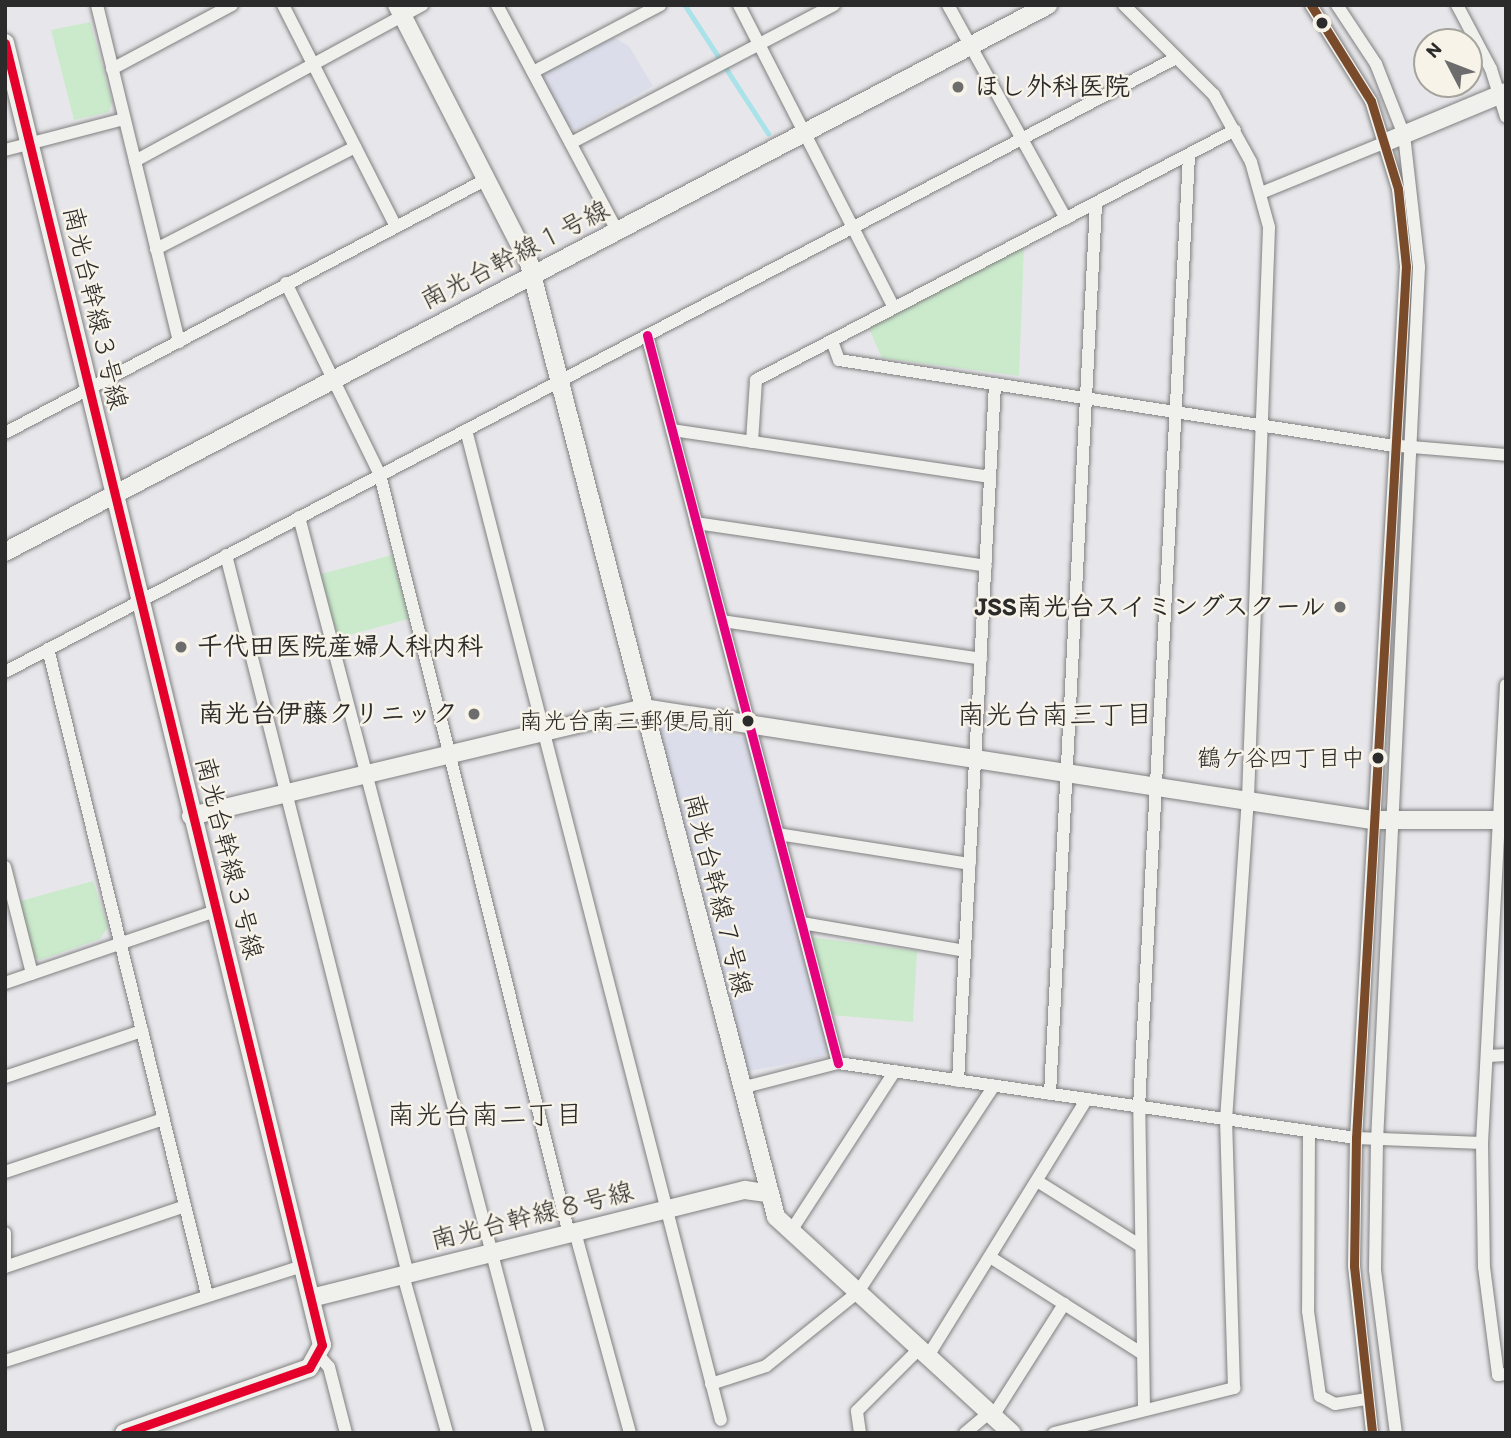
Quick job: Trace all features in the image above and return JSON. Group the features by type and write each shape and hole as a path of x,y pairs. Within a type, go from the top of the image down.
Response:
{"street":[{"path":"97,5 179,342"},
{"path":"112,69 232,5"},
{"path":"283,5 396,227"},
{"path":"135,161 313,65 399,11 422,5"},
{"path":"533,72 660,5"},
{"path":"739,5 894,308"},
{"path":"570,143 834,5"},
{"path":"948,5 1066,219"},
{"name":"南光台幹線１号線","path":"5,552 1048,5"},
{"path":"1054,1433 1234,1388 1226,1120 1248,798 1270,260 1261,193 1235,130 1214,95 1124,5"},
{"path":"1311,5 1347,54 1386,142 1406,266 1398,445 1372,820 1356,1139 1354,1266 1366,1399 1372,1433"},
{"path":"1337,5 1376,64 1404,135 1419,267 1414,447 1377,1141 1375,1270 1396,1433"},
{"path":"1458,5 1502,94 1506,117"},
{"path":"499,6 617,231"},
{"name":"南光台幹線７号線","path":"399,11 487,179 532,275 767,1193 776,1217 1012,1433"},
{"name":"南光台幹線３号線","path":"5,44 138,602 311,1298 320,1357"},
{"path":"5,672 1176,58"},
{"path":"1261,193 1502,94"},
{"path":"5,150 124,119"},
{"path":"752,442 756,380 1235,130"},
{"path":"156,249 355,146"},
{"path":"1144,1410 1138,1244 1139,1107 1189,156"},
{"path":"5,433 487,179"},
{"path":"1050,1094 1096,204"},
{"path":"286,283 380,475 572,1233 630,1433"},
{"path":"647,335 838,1063"},
{"path":"832,341 839,360 1398,445 1506,455"},
{"path":"958,1081 995,384"},
{"path":"466,430 721,1420"},
{"path":"672,430 990,477"},
{"path":"299,517 369,773 490,1254 539,1433"},
{"path":"696,523 986,566"},
{"path":"226,555 288,792 447,1433"},
{"path":"722,621 981,659"},
{"path":"48,649 207,1295"},
{"path":"1506,685 1499,967 1488,1056 1482,1143 1484,1267 1498,1375 1506,1374"},
{"path":"191,816 643,708 750,727 1248,798 1372,820 1501,820"},
{"path":"778,834 970,864"},
{"path":"5,867 32,974"},
{"path":"5,983 215,911"},
{"path":"802,923 965,951"},
{"path":"5,1077 142,1031"},
{"path":"1488,1056 1506,1055"},
{"path":"741,1088 838,1063 1356,1139 1482,1143"},
{"path":"791,1231 895,1071"},
{"path":"711,1384 766,1366 858,1292 994,1086"},
{"path":"860,1433 857,1412 924,1352 989,1257 1087,1099"},
{"path":"5,1172 163,1119"},
{"path":"1308,1132 1308,1311 1320,1396 1335,1404 1366,1399"},
{"path":"1037,1181 1138,1244"},
{"name":"南光台幹線８号線","path":"311,1298 745,1189 767,1193"},
{"path":"5,1233 5,1267 185,1206"},
{"path":"989,1257 1143,1354"},
{"path":"5,1361 303,1266"},
{"path":"965,1433 992,1414 1064,1304"},
{"path":"124,1433 309,1368 320,1357 329,1367 345,1433"}],"shaded area":[{"path":"613,37 629,46 653,86 575,130 562,121 542,83 545,72"},
{"path":"659,722 748,738 829,1050 824,1057 744,1072 655,726"}],"green space":[{"path":"90,22 112,102 109,112 74,120 51,30"},
{"path":"1024,245 1019,376 882,358 868,326"},
{"path":"392,555 409,619 334,639 317,575"},
{"path":"93,881 108,927 100,939 40,960 31,956 17,902"},
{"path":"809,937 917,951 913,1022 831,1015"}],"waterway":[{"path":"685,5 768,133"}],"transit line":[{"path":"1311,5 1371,101 1398,189 1406,266 1356,1138 1354,1266 1372,1433"},
{"path":"5,43 322,1345 309,1368 124,1433"},
{"path":"647,335 838,1063"}],"place":[{"name":"ほし外科医院","path":"958,87"},
{"name":"JSS南光台スイミングスクール","path":"1340,607"},
{"name":"千代田医院産婦人科内科","path":"181,647"},
{"name":"南光台伊藤クリニック","path":"474,714"},
{"name":"南光台南三郵便局前","path":"748,721"},
{"name":"鶴ケ谷四丁目中","path":"1378,758"}],"district":[{"name":"南光台南三丁目","path":"1055,714"},
{"name":"南光台南二丁目","path":"485,1114"}]}
